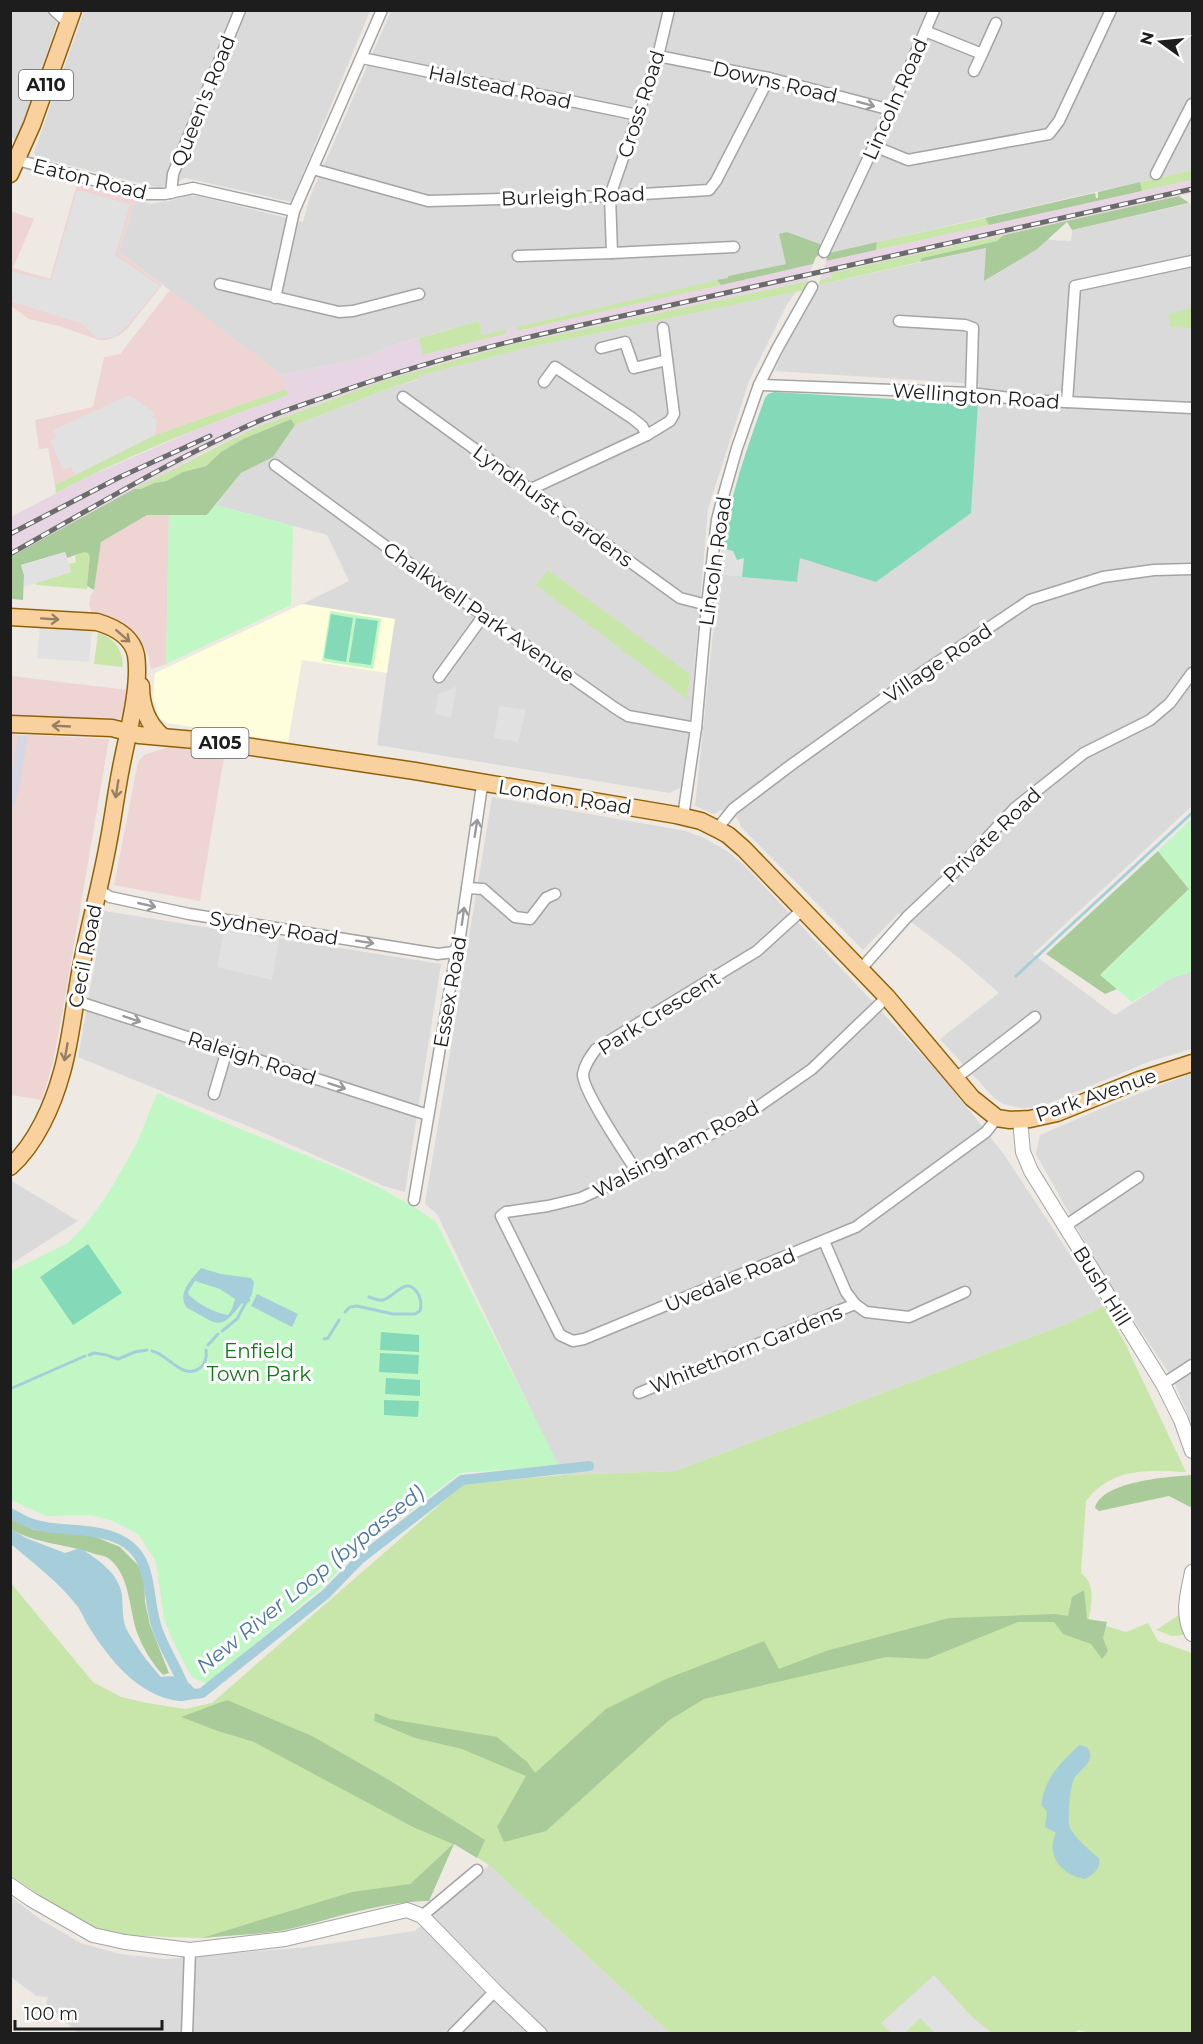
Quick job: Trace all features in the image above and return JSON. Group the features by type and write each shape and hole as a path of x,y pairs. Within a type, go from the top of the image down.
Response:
{"main road":[{"name":"A110","path":"14,167 32,125 70,17"},
{"path":"10,617 97,622 124,635 133,645 137,671 141,680 142,705 147,717 162,736"},
{"name":"Cecil Road","path":"10,1167 28,1147 40,1127 62,1072 80,974 108,845 120,769 129,732 137,671"},
{"name":"London Road","path":"10,724 112,729 147,736 162,736 333,759 701,821 728,835 744,849 886,997 972,1098 998,1118"},
{"name":"Park Avenue","path":"998,1118 1030,1119 1066,1110 1139,1080 1192,1063"}],"street":[{"path":"54,10 70,17"},
{"name":"Queen's Road","path":"171,193 173,174 240,10"},
{"path":"275,298 294,211 382,10"},
{"name":"Lincoln Road","path":"824,252 891,110 934,10"},
{"path":"874,146 908,160 1049,134 1059,121 1111,10"},
{"name":"Cross Road","path":"610,196 658,56 667,11"},
{"path":"974,71 996,23"},
{"path":"925,31 982,54"},
{"name":"Downs Road","path":"658,56 769,78 891,110"},
{"name":"Halstead Road","path":"362,58 638,115"},
{"name":"Burleigh Road","path":"313,169 428,201 610,196 709,190 716,181 769,78"},
{"path":"1156,174 1189,121 1192,104"},
{"name":"Eaton Road","path":"14,167 146,195 171,193 187,188 210,190 294,211"},
{"path":"610,196 612,254"},
{"path":"518,256 612,254 734,247"},
{"path":"1067,402 1076,286 1192,261"},
{"path":"220,284 339,312 353,311 419,294"},
{"name":"Lincoln Road","path":"683,817 696,728 706,605 717,520 737,448 759,385 812,287"},
{"path":"899,321 965,324 973,328 971,393"},
{"path":"529,490 647,435 670,421 674,414 663,328"},
{"path":"601,348 625,342 634,368 667,360"},
{"path":"544,382 555,367 632,418 642,426 647,435"},
{"name":"Wellington Road","path":"759,385 971,393 1025,400 1192,408"},
{"name":"Lyndhurst Gardens","path":"403,397 680,598 706,605"},
{"name":"Chalkwell Park Avenue","path":"275,465 402,559 628,716 696,728"},
{"name":"Village Road","path":"717,829 733,809 791,765 1030,600 1103,577 1154,570 1192,569"},
{"path":"439,677 484,615"},
{"name":"Private Road","path":"860,970 907,917 961,866 1015,808 1084,753 1150,720 1170,703 1192,673"},
{"name":"Essex Road","path":"414,1200 484,784"},
{"name":"Sydney Road","path":"98,888 110,897 196,915 438,954 454,952"},
{"path":"467,888 483,889 515,916 530,919 546,898 555,894"},
{"name":"Park Crescent","path":"637,1172 594,1102 583,1077 587,1061 596,1049 757,951 801,910"},
{"name":"Walsingham Road","path":"501,1216 506,1212 548,1206 581,1198 742,1118 812,1069 886,997"},
{"name":"Raleigh Road","path":"76,1001 428,1115"},
{"path":"956,1078 1035,1017"},
{"path":"214,1094 227,1050"},
{"name":"Uvedale Road","path":"501,1216 560,1335 573,1341 595,1335 824,1241 867,1221 986,1132 998,1118"},
{"name":"Bush Hill","path":"1020,1120 1021,1141 1027,1162 1164,1384 1181,1420 1192,1451"},
{"path":"1065,1226 1138,1177"},
{"name":"Whitethorn Gardens","path":"639,1393 855,1304 846,1292 824,1241"},
{"path":"855,1304 866,1312 909,1317 965,1292"},
{"path":"1164,1384 1192,1365"},
{"path":"1192,1572 1185,1607 1192,1634"},
{"path":"422,1916 477,1870"},
{"path":"10,1885 93,1935 125,1942 190,1950 285,1939 407,1911 422,1916 540,2034"},
{"path":"188,2034 190,1950"},
{"path":"453,2034 495,1991"}],"shaded area":[{"path":"10,11 61,11 18,141 11,138"},
{"path":"84,11 370,11 291,202 186,178 159,188 36,157 34,152"},
{"path":"391,11 927,11 869,143 820,244 787,232 786,264 482,335 479,321 393,345 364,358 282,375 119,252 136,199 150,204 189,195 198,196 303,222 310,197"},
{"path":"939,11 1192,11 1192,170 829,253"},
{"path":"1192,180 1192,193 832,273 832,277 820,280 826,261"},
{"path":"77,184 136,199 119,252 162,285 127,329 107,340 99,340 59,326 29,319 11,306 10,211 34,219 13,268 50,279"},
{"path":"77,190 130,204 115,255 160,286 128,325 115,337 98,339 80,323 12,302 14,296 11,295 11,271 51,281"},
{"path":"1192,203 1192,806 1033,954 1115,1015 1171,978 1192,972 1192,1049 1148,1062 1040,1107 1021,1108 1003,1104 994,1098 940,1039 999,993 959,958 899,913 863,950 741,827 738,819 721,810 714,814 695,806 719,575 797,582 800,557 811,562 971,513 979,384 775,371 786,344 811,302 818,285 986,248 985,281 1036,250 1048,238 1071,241 1072,230"},
{"path":"813,264 807,281 505,346 340,396 254,428 208,450 11,557 11,517 85,478 198,429 287,395 282,375 364,358 393,345 419,338 424,355 507,332 506,329 516,327 517,331"},
{"path":"170,290 282,375 286,389 155,435 55,485 48,448 39,449 35,420 93,407 104,357 120,354"},
{"path":"796,292 786,306 749,381 708,509 689,731 681,787 670,793 377,745 394,619 302,604 349,581 327,535 216,505 241,473 273,457 295,425 393,387 418,380 417,376 526,348"},
{"path":"129,395 155,413 152,418 157,419 155,435 75,475 71,467 63,470 50,441 57,438 53,430"},
{"path":"147,515 169,515 166,664 151,669 149,657 135,636 90,617 89,605 94,590 101,542"},
{"path":"722,548 733,551 737,560 744,558 742,577 719,575"},
{"path":"65,552 71,572 24,587 21,565"},
{"path":"302,604 395,619 387,673 302,660 288,742 167,723 159,718 153,697 155,673"},
{"path":"40,627 92,631 89,662 37,658"},
{"path":"11,676 128,690 124,719 11,715"},
{"path":"457,686 451,717 435,714 438,695"},
{"path":"499,706 526,710 518,742 494,738"},
{"path":"10,734 109,739 62,1015 53,1062 42,1100 11,1095"},
{"path":"18,736 28,736 19,788 11,815 11,778"},
{"path":"174,745 225,751 200,901 114,885 138,762 144,755"},
{"path":"492,797 686,831 730,853 746,867 934,1068 978,1121 1005,1156 1104,1306 1066,1324 675,1471 562,1475 437,1214 425,1204"},
{"path":"104,911 441,964 405,1192 384,1186 262,1132 78,1057"},
{"path":"224,931 279,940 272,980 217,967"},
{"path":"1192,1073 1192,1425 1173,1379 1103,1274 1036,1154 1040,1135"},
{"path":"10,1180 78,1221 11,1264 10,1264"},
{"path":"489,1865 670,2033 78,2033 46,2004 48,1997 36,1996 11,1977 10,1896 41,1920 81,1943 120,1954 165,1959 307,1947 415,1931"},
{"path":"934,1975 971,2016 992,2033 935,2033 920,2018 905,2033 891,2033 881,2023"}],"green space":[{"path":"1192,170 1192,180 1142,191 1140,182"},
{"path":"1140,182 1142,191 989,225 985,218 1095,193 1098,198 1098,192"},
{"path":"1179,196 1189,203 1072,230 1067,222 1036,250 984,281 986,248 920,262 922,258 997,241 1004,235"},
{"path":"985,218 989,225 876,250 877,242"},
{"path":"787,232 820,244 820,254 813,264 721,285 717,280 786,264 779,234"},
{"path":"1004,235 998,241 922,258 920,262 818,285 820,280 832,277 831,273"},
{"path":"877,242 876,250 826,261 829,253"},
{"path":"717,280 721,285 517,331 516,327"},
{"path":"811,282 806,290 526,348 418,376 418,379 295,425 291,419 243,439 221,452 206,466 183,472 166,481 141,489 134,489 254,428 382,381 505,346"},
{"path":"1192,308 1192,328 1171,327 1168,314"},
{"path":"479,321 482,335 506,329 507,333 423,355 419,338"},
{"path":"286,389 288,395 141,452 56,493 55,485 155,435"},
{"path":"774,392 978,404 971,513 876,582 800,558 797,582 719,575 725,529 743,463 765,398"},
{"path":"291,419 295,425 273,457 241,473 207,515 147,515 101,542 94,590 87,586 90,556 88,553 84,552 67,558 65,552 21,565 24,575 23,600 12,599 11,606 10,557 134,489 141,489 166,481 183,472 206,466 221,452 243,439"},
{"path":"216,505 293,526 291,605 166,664 169,515 207,515"},
{"path":"84,551 90,556 87,589 36,585 36,583 71,572 69,564 76,562 75,556"},
{"path":"548,570 690,674 687,699 536,585"},
{"path":"330,611 381,619 373,669 322,661"},
{"path":"331,614 353,618 346,662 324,658"},
{"path":"356,618 378,621 371,665 349,662"},
{"path":"98,633 109,638 117,646 123,667 94,664"},
{"path":"1192,818 1192,972 1171,978 1132,1002 1100,975 1189,889 1158,851"},
{"path":"1158,851 1189,889 1101,974 1117,989 1105,994 1046,954"},
{"name":"Enfield Town Park","path":"157,1093 374,1185 436,1222 559,1466 460,1473 354,1554 324,1586 207,1684 193,1678 170,1634 164,1619 156,1562 139,1535 113,1521 90,1515 46,1516 11,1500 11,1271 68,1243 87,1223 109,1192 137,1143"},
{"path":"88,1244 122,1293 73,1325 40,1277"},
{"path":"1104,1306 1125,1343 1186,1472 1132,1473 1119,1476 1096,1490 1086,1501 1081,1573 1089,1583 1091,1590 1088,1623 1126,1632 1148,1623 1158,1641 1192,1653 1192,2033 1093,2034 1079,2030 1071,2034 670,2033 489,1865 454,1843 410,1884 287,1930 202,1938 113,1935 72,1917 11,1876 10,1582 93,1682 121,1697 147,1703 185,1709 212,1703 463,1484 562,1475 675,1471 1066,1324"},
{"path":"381,1332 419,1335 419,1352 380,1350"},
{"path":"380,1353 419,1355 418,1374 379,1372"},
{"path":"386,1378 420,1380 420,1396 385,1394"},
{"path":"384,1400 419,1401 418,1417 384,1415"},
{"path":"1191,1475 1192,1508 1169,1496 1099,1511 1095,1508 1100,1499 1122,1486 1152,1479"},
{"path":"10,1518 34,1530 91,1535 120,1547 137,1564 144,1577 145,1602 150,1625 169,1673 163,1675 143,1646 135,1626 125,1584 116,1565 104,1556 20,1534 11,1529"},
{"path":"1084,1590 1087,1619 1107,1622 1103,1638 1108,1651 1102,1659 1091,1644 1063,1634 1054,1622 1018,1622 927,1659 886,1657 704,1699 668,1721 546,1831 504,1842 497,1827 526,1776 462,1749 415,1738 374,1721 375,1713 390,1719 497,1737 527,1762 535,1773 606,1709 666,1679 764,1641 779,1669 826,1651 949,1618 1055,1614 1068,1616 1072,1597"},
{"path":"1179,1615 1184,1635 1172,1636 1156,1630"},
{"path":"227,1700 312,1736 389,1780 485,1840 477,1858 454,1844 429,1901 375,1907 279,1931 202,1938 352,1892 410,1884 453,1844 413,1827 254,1742 181,1717"}],"water":[{"path":"201,1268 221,1274 251,1278 254,1282 252,1294 246,1305 242,1303 228,1319 217,1323 187,1308 183,1297 186,1286","holes":["195,1281 220,1289 235,1299 228,1315 202,1305 188,1292"]},
{"path":"257,1294 298,1314 292,1327 251,1306"},
{"path":"11,1529 26,1538 65,1553 80,1548 106,1567 120,1587 125,1624 142,1654 161,1677 184,1680 200,1695 181,1701 164,1698 150,1692 126,1674 106,1651 71,1598 11,1544"},
{"path":"1079,1745 1087,1747 1090,1756 1087,1764 1073,1781 1069,1802 1069,1824 1076,1837 1099,1858 1096,1871 1085,1879 1069,1874 1058,1863 1053,1849 1056,1833 1045,1827 1047,1811 1041,1805 1050,1779"}],"waterway":[{"path":"1016,976 1192,813"},
{"path":"345,1312 350,1307 357,1306 393,1314 415,1314 420,1311 421,1303 417,1292 408,1286 383,1300 369,1297"},
{"path":"222,1331 237,1319 249,1300"},
{"path":"324,1339 328,1338 339,1320"},
{"path":"208,1345 218,1334"},
{"path":"109,1356 118,1359 147,1350"},
{"path":"152,1351 181,1369 193,1371 204,1364 206,1350"},
{"path":"89,1355 94,1353 107,1355"},
{"path":"10,1389 85,1356"},
{"name":"New River Loop (bypassed)","path":"187,1695 202,1693 326,1594 360,1559 462,1480 589,1466"},
{"path":"10,1513 37,1525 108,1535 123,1541 134,1550 146,1571 156,1625 186,1691"}],"railway":[{"path":"10,554 213,442 264,419 386,376 534,336 1192,189"},
{"path":"10,534 120,477 210,436"}]}
